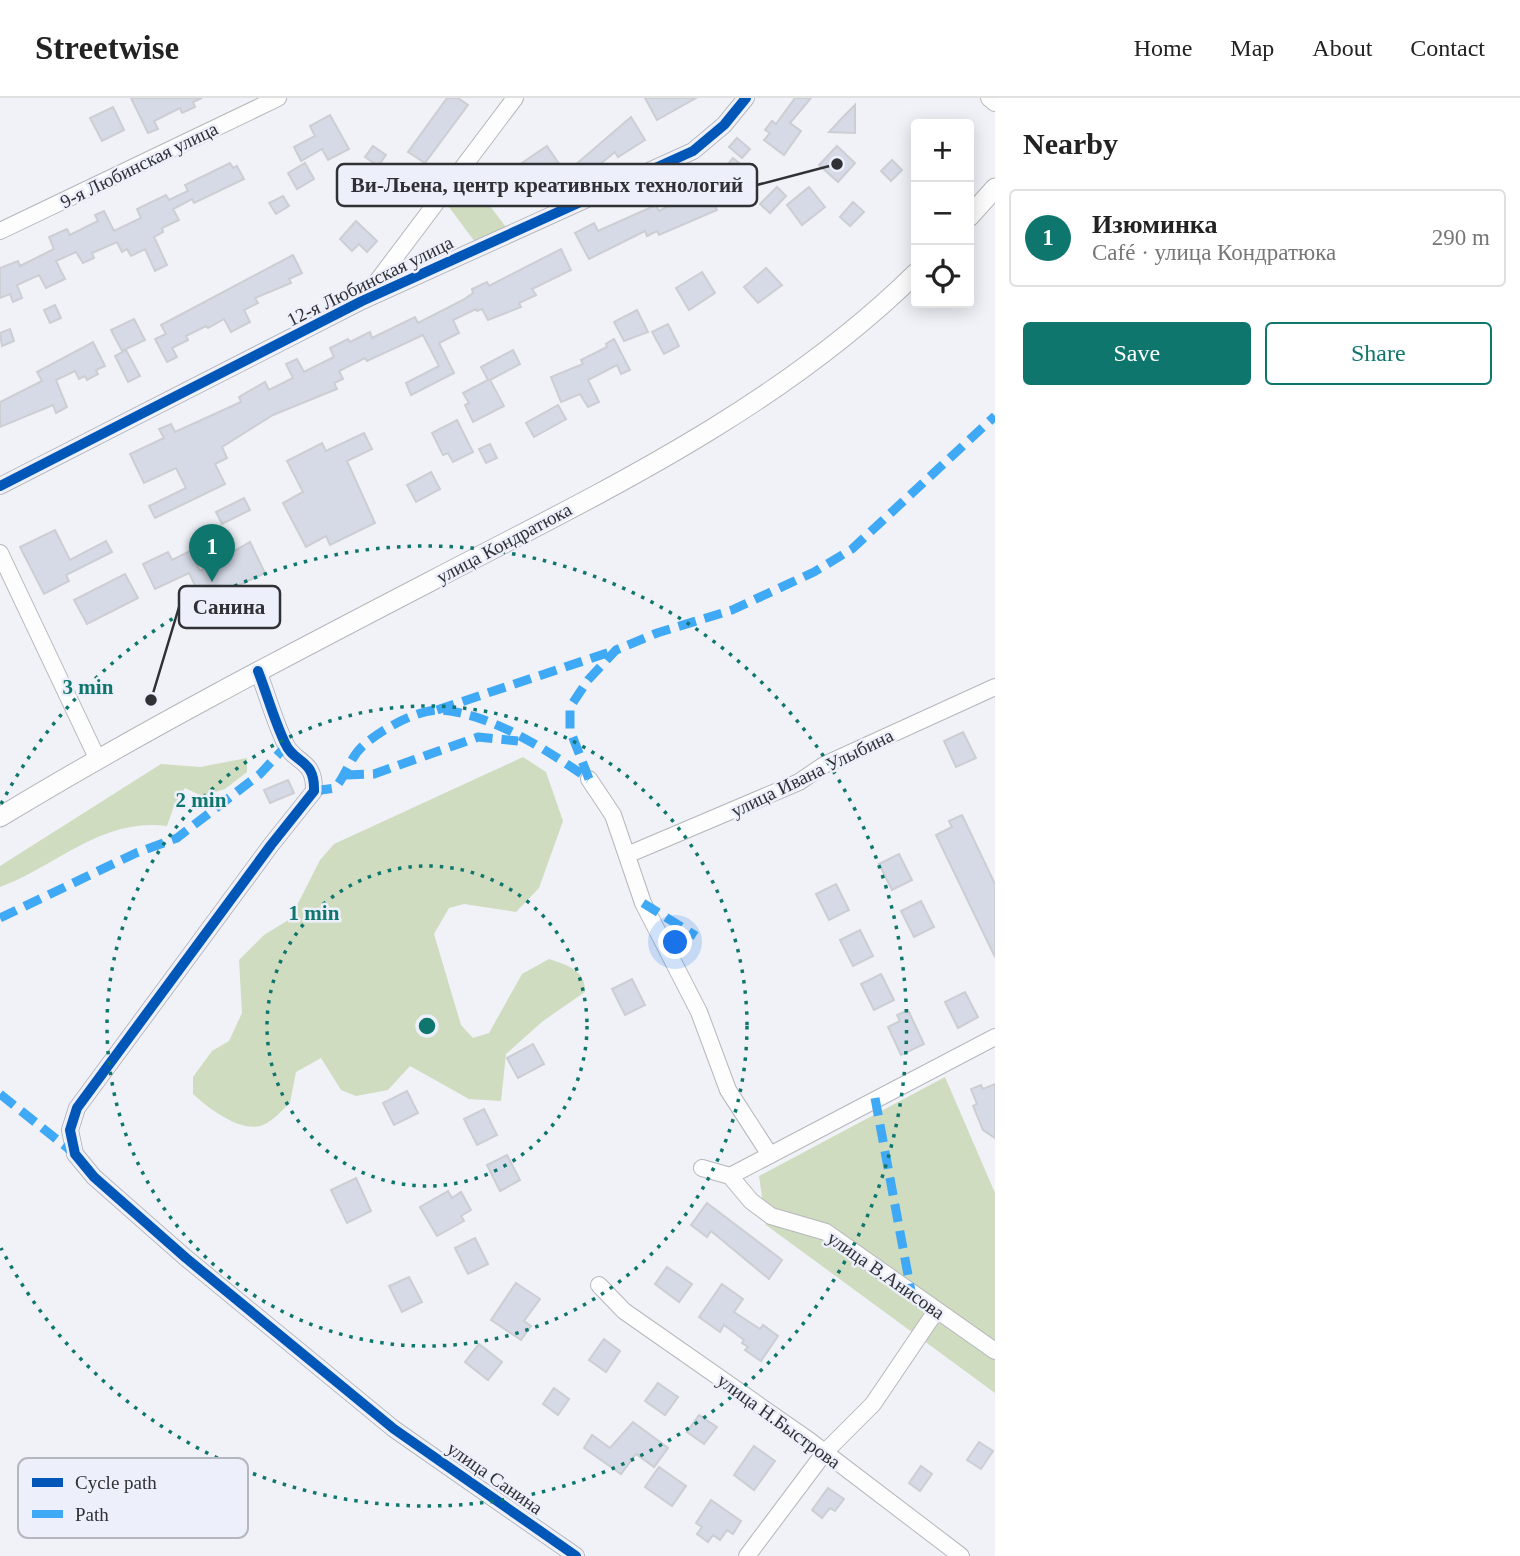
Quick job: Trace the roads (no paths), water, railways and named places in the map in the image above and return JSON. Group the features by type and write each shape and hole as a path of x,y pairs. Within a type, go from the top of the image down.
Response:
{"main road":[{"path":"974,212 995,188"},
{"name":"улица Кондратюка","path":"68,776 258,671 504,544 717,427 779,388 839,344 911,278"},
{"path":"0,804 68,776"},
{"path":"0,817 68,776"}],"street":[{"name":"9-я Любинская улица","path":"0,231 278,98"},
{"path":"362,301 515,98"},
{"name":"12-я Любинская улица","path":"0,486 362,301 693,151 724,125 746,98"},
{"path":"989,98 995,103"},
{"path":"0,554 98,760"},
{"name":"улица Санина","path":"258,671 286,746 309,765 315,779 314,791 271,845 77,1108 70,1130 75,1154 94,1177 186,1258 394,1429 576,1556"},
{"name":"улица Ивана Улыбина","path":"627,855 799,782 824,765 995,687"},
{"path":"589,779 613,816 643,903 699,1012 728,1090 769,1155"},
{"path":"702,1168 730,1176 995,1037"},
{"name":"улица В.Анисова","path":"730,1176 751,1201 771,1216 826,1232 995,1351"},
{"name":"улица Н.Быстрова","path":"599,1284 624,1311 825,1452 961,1556"},
{"path":"747,1556 825,1452 873,1404 936,1311"}],"place":[{"name":"Ви-Льена, центр креативных технологий","path":"837,164"},
{"name":"Изюминка","path":"212,582"},
{"name":"Санина","path":"151,700"}]}
